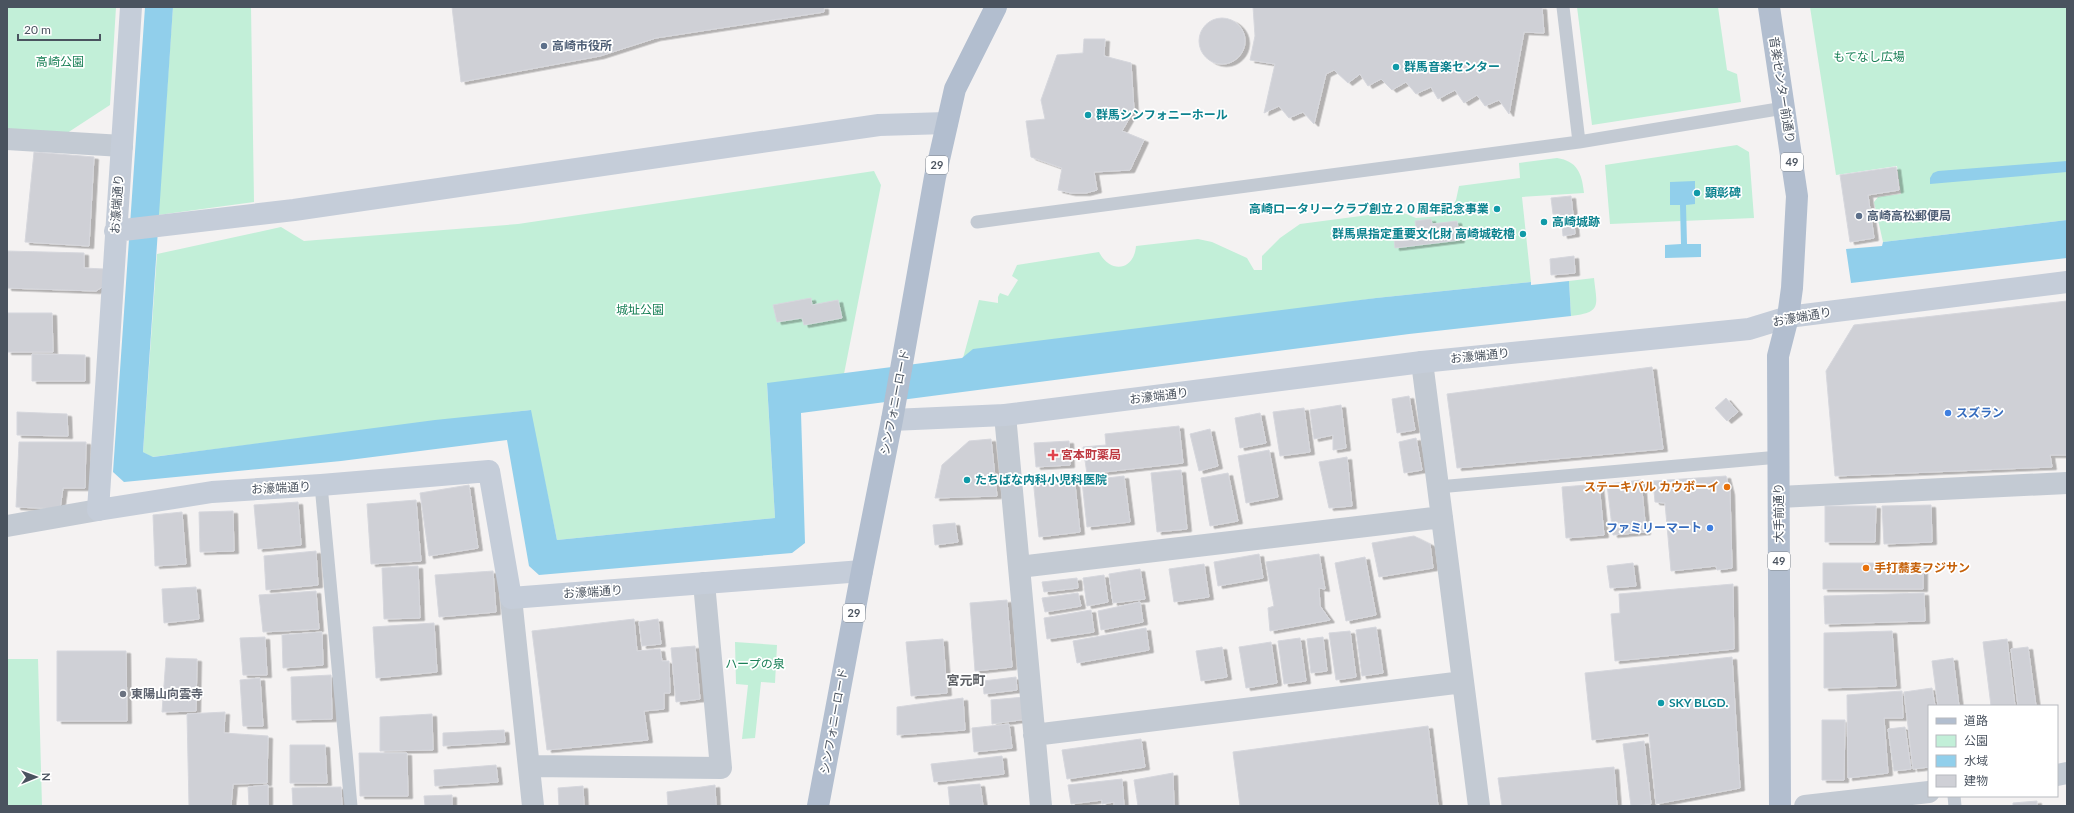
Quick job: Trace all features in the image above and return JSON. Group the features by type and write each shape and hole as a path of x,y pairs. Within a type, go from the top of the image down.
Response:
{"main road":[{"name":"シンフォニーロード","path":"818,806 892,420 935,177 947,123 955,89 996,7"},
{"name":"音楽センター前通り","path":"1769,7 1797,196 1792,288 1788,317"},
{"name":"大手前通り","path":"1780,806 1778,356 1788,317"}],"street":[{"name":"お濠端通り","path":"131,7 122,146 122,230 98,510 212,492 321,485 489,471 511,598 862,571"},
{"path":"122,230 294,210 879,125 947,123"},
{"path":"7,139 122,146"},
{"name":"お濠端通り","path":"892,420 1005,415 1422,362 1749,328 1788,317 2067,282"},
{"path":"1422,362 1479,806"},
{"path":"1005,415 1041,806"},
{"path":"1779,497 2067,483"},
{"path":"7,526 98,510"},
{"path":"1019,567 1442,517"},
{"path":"529,766 722,768 704,583"},
{"path":"511,598 533,806"},
{"path":"1034,735 1463,682"},
{"path":"1805,806 1928,792"}],"lane":[{"path":"1563,7 1579,142"},
{"path":"977,222 1579,142 1784,108"},
{"path":"1438,487 1779,456"},
{"path":"321,485 351,806"}],"green space":[{"name":"高崎公園","path":"7,7 116,7 110,105 61,137 7,133"},
{"path":"173,7 251,7 254,202 158,215"},
{"path":"1577,7 1718,7 1727,70 1737,74 1741,102 1592,125"},
{"name":"もてなし広場","path":"1810,7 2067,7 2067,220 1883,242 1874,202 1878,197 1901,194 1897,166 1836,175"},
{"path":"1737,145 1749,152 1754,218 1610,224 1605,165"},
{"path":"1557,158 1574,165 1580,174 1584,193 1522,197 1531,282 1376,298 963,358 979,300 998,303 1000,293 1008,296 1018,280 1012,276 1017,265 1099,252 1109,264 1121,267 1131,261 1136,246 1198,239 1212,242 1247,258 1254,270 1262,270 1262,256 1280,238 1300,224 1399,211 1416,218 1439,216 1449,212 1456,200 1459,186 1520,178 1519,163"},
{"name":"城址公園","path":"874,171 881,185 844,374 767,384 775,518 557,540 530,410 152,457 143,452 157,254 281,227 304,241 518,224"},
{"path":"1594,278 1596,301 1593,310 1571,316 1569,281"},
{"name":"ハープの泉","path":"735,642 777,645 775,683 761,682 755,738 742,739 748,685 736,684"},
{"path":"7,659 38,659 42,806 7,806"}],"water":[{"path":"145,7 173,7 143,452 153,457 435,420 531,410 557,540 775,518 767,383 962,358 973,349 1376,298 1531,282 1531,285 1569,281 1571,316 1409,334 801,413 805,543 792,553 539,575 529,566 507,440 341,461 124,482 113,472"},
{"path":"2067,161 2067,172 1930,184 1930,178 1933,173 1938,171"},
{"path":"1695,181 1695,204 1686,205 1687,244 1701,244 1701,257 1665,258 1665,245 1681,244 1680,205 1670,205 1670,182"},
{"path":"2067,220 2067,258 1851,283 1846,249 1882,246 1883,242"}],"building":[{"name":"高崎市役所","path":"452,7 824,7 824,12 656,38 600,56 461,82"},
{"name":"群馬音楽センター","path":"1253,7 1542,7 1544,33 1524,32 1509,114 1499,100 1485,106 1477,95 1464,103 1455,90 1438,99 1431,87 1416,94 1406,82 1392,90 1381,79 1368,86 1360,74 1348,83 1334,70 1326,74 1314,124 1303,112 1289,118 1279,106 1264,113 1275,64 1250,60 1255,36"},
{"path":"1217,18 1227,18 1235,22 1241,28 1245,36 1245,46 1241,54 1235,60 1227,64 1217,64 1209,60 1203,54 1199,46 1199,36 1203,28 1209,22"},
{"name":"群馬シンフォニーホール","path":"1084,39 1105,39 1104,56 1131,63 1134,110 1122,131 1144,140 1130,170 1094,172 1097,190 1086,193 1071,193 1058,190 1062,168 1031,157 1026,121 1045,119 1041,100 1057,55 1083,53"},
{"path":"34,152 94,157 89,246 25,242"},
{"name":"高崎高松郵便局","path":"1896,167 1899,190 1868,195 1874,238 1850,242 1840,175"},
{"path":"1571,196 1575,234 1563,236 1561,214 1553,214 1551,198"},
{"path":"1431,219 1432,224 1457,221 1460,240 1395,248 1393,230 1416,228 1415,221"},
{"path":"7,251 84,253 84,268 104,269 105,285 96,291 7,288"},
{"path":"1574,256 1575,273 1551,275 1550,259"},
{"path":"811,298 812,305 838,300 842,318 804,325 802,318 777,322 773,305"},
{"name":"スズラン","path":"2067,301 2067,455 2050,455 2052,467 1835,476 1826,371 1854,325"},
{"path":"7,313 52,313 53,352 7,352"},
{"path":"32,354 85,355 85,381 32,381"},
{"path":"1652,367 1663,449 1457,468 1447,394"},
{"path":"1409,396 1415,430 1397,433 1392,399"},
{"path":"1726,398 1738,412 1727,421 1715,408"},
{"path":"1341,405 1346,448 1333,450 1333,435 1314,439 1310,410"},
{"path":"1304,408 1310,452 1280,456 1273,412"},
{"path":"17,412 67,414 68,436 17,435"},
{"path":"1260,413 1266,443 1240,448 1235,418"},
{"path":"1179,426 1183,463 1087,474 1083,447 1106,445 1105,434"},
{"path":"1210,429 1218,466 1199,471 1190,434"},
{"path":"1416,438 1422,470 1404,473 1399,442"},
{"name":"たちばな内科小児科医院","path":"991,439 997,496 935,498 942,465 969,441"},
{"path":"1069,441 1070,465 1036,467 1034,443"},
{"path":"19,442 86,442 85,488 63,488 60,509 16,507"},
{"path":"1269,450 1278,497 1246,503 1238,456"},
{"path":"1347,457 1352,506 1329,508 1319,462"},
{"path":"1181,470 1187,529 1157,532 1151,473"},
{"path":"1228,473 1238,521 1210,526 1201,478"},
{"path":"1074,475 1080,532 1039,537 1033,479"},
{"path":"1124,476 1130,522 1087,527 1082,481"},
{"path":"1726,476 1730,492 1732,568 1717,570 1716,566 1671,571 1665,503 1655,502 1653,481"},
{"path":"1641,480 1646,532 1613,535 1607,484"},
{"path":"1599,484 1604,535 1566,538 1562,487"},
{"path":"469,485 478,548 429,556 420,493"},
{"path":"416,500 421,561 371,564 367,504"},
{"path":"298,502 301,545 258,549 254,505"},
{"path":"1931,505 1932,542 1884,544 1882,506"},
{"path":"1825,506 1876,506 1875,542 1825,542"},
{"path":"233,511 234,551 200,552 199,512"},
{"path":"182,512 186,564 155,566 153,515"},
{"path":"955,523 958,542 935,545 933,525"},
{"path":"1414,536 1430,544 1433,568 1379,577 1372,543"},
{"path":"316,551 318,585 266,590 264,556"},
{"path":"1259,554 1263,578 1218,586 1214,562"},
{"path":"1319,554 1325,589 1319,588 1320,606 1330,620 1270,631 1268,608 1274,606 1266,562"},
{"path":"1365,557 1376,615 1346,621 1335,563"},
{"path":"1633,563 1636,586 1610,588 1607,566"},
{"path":"1823,563 1923,563 1923,589 1823,589"},
{"path":"1204,564 1209,597 1174,602 1169,569"},
{"path":"418,566 420,618 384,619 382,568"},
{"path":"1140,569 1145,599 1113,603 1109,574"},
{"path":"493,571 496,612 439,617 435,575"},
{"path":"1104,575 1108,602 1087,606 1083,578"},
{"path":"1077,578 1078,588 1044,592 1042,582"},
{"path":"1733,584 1734,649 1615,661 1611,614 1620,613 1619,594"},
{"path":"196,587 199,619 164,623 162,589"},
{"path":"316,591 319,629 263,632 259,595"},
{"path":"1078,593 1081,606 1045,612 1042,598"},
{"path":"1924,593 1925,621 1825,624 1824,596"},
{"path":"1007,600 1012,667 975,671 970,603"},
{"path":"1140,602 1143,622 1101,630 1098,611"},
{"path":"1091,610 1094,632 1047,639 1044,618"},
{"path":"634,619 637,651 660,649 662,661 669,661 670,693 664,693 664,709 644,711 648,740 547,750 532,631"},
{"path":"658,619 661,644 642,646 639,622"},
{"path":"434,623 437,672 376,678 373,627"},
{"path":"1376,627 1383,673 1362,676 1356,630"},
{"path":"1146,628 1149,650 1077,663 1073,641"},
{"path":"1350,631 1356,677 1336,680 1329,633"},
{"path":"1892,631 1896,686 1824,688 1824,633"},
{"path":"322,632 323,665 283,668 282,635"},
{"path":"265,637 267,675 243,675 240,638"},
{"path":"1323,637 1327,671 1311,673 1307,639"},
{"path":"1300,638 1306,681 1284,684 1278,641"},
{"path":"943,639 947,693 911,696 906,642"},
{"path":"2007,639 2015,705 1991,705 1983,642"},
{"path":"1271,642 1277,683 1246,688 1239,647"},
{"path":"695,646 700,699 676,702 671,648"},
{"path":"1222,647 1227,677 1201,681 1196,651"},
{"path":"2028,647 2036,705 2018,705 2011,649"},
{"path":"57,651 126,651 127,721 57,721"},
{"name":"SKY BLGD.","path":"1732,657 1740,788 1656,804 1649,733 1592,740 1585,673"},
{"path":"166,658 197,659 196,711 162,712"},
{"path":"1953,658 1959,705 1938,705 1932,661"},
{"path":"331,675 332,719 292,720 291,677"},
{"path":"1016,677 1017,690 984,694 983,681"},
{"path":"260,678 263,726 243,726 240,680"},
{"path":"1932,688 1935,705 1928,705 1928,767 1913,769 1904,692"},
{"path":"1902,691 1903,718 1884,718 1888,773 1848,778 1847,695"},
{"path":"1025,697 1027,719 992,724 991,700"},
{"path":"963,698 965,730 897,735 897,707"},
{"path":"225,712 224,733 268,736 267,783 233,784 231,806 189,806 187,714"},
{"path":"432,714 433,750 380,751 380,717"},
{"path":"1822,720 1845,720 1844,780 1822,780"},
{"path":"1009,724 1012,748 974,752 972,728"},
{"path":"1428,726 1438,806 1240,806 1233,752"},
{"path":"1905,727 1911,769 1894,771 1888,729"},
{"path":"504,730 505,742 443,746 443,733"},
{"path":"1141,739 1145,767 1067,779 1062,750"},
{"path":"1644,741 1651,804 1631,806 1623,744"},
{"path":"290,745 325,745 327,783 290,783"},
{"path":"359,753 407,753 408,796 360,796"},
{"path":"1002,756 1004,774 934,782 931,764"},
{"path":"496,765 498,782 435,786 434,770"},
{"path":"1614,767 1617,806 1502,806 1498,778"},
{"path":"1173,773 1174,806 1138,806 1134,780"},
{"path":"1122,779 1124,806 1114,806 1114,802 1102,804 1102,800 1071,804 1068,785"},
{"path":"980,784 983,806 950,806 948,787"},
{"path":"268,785 268,806 249,806 248,787"},
{"path":"715,785 716,806 668,806 667,792"},
{"path":"583,786 584,806 559,806 558,788"},
{"path":"341,787 342,806 293,806 292,788"},
{"path":"452,795 452,806 425,806 424,796"},
{"path":"2037,801 2037,806 2013,806 2013,803"}],"place":[{"name":"高崎市役所","path":"544,46"},
{"name":"群馬音楽センター","path":"1396,67"},
{"name":"群馬シンフォニーホール","path":"1088,115"},
{"name":"顕彰碑","path":"1697,193"},
{"name":"高崎ロータリークラブ創立２０周年記念事業","path":"1497,209"},
{"name":"高崎高松郵便局","path":"1859,216"},
{"name":"高崎城跡","path":"1544,222"},
{"name":"群馬県指定重要文化財 高崎城乾櫓","path":"1523,234"},
{"name":"スズラン","path":"1948,413"},
{"name":"宮本町薬局","path":"1053,455"},
{"name":"たちばな内科小児科医院","path":"967,480"},
{"name":"ステーキバル カウボーイ","path":"1727,487"},
{"name":"ファミリーマート","path":"1710,528"},
{"name":"手打蕎麦フジサン","path":"1866,568"},
{"name":"東陽山向雲寺","path":"123,694"},
{"name":"SKY BLGD.","path":"1661,703"}],"district":[{"name":"宮元町","path":"966,680"}]}
